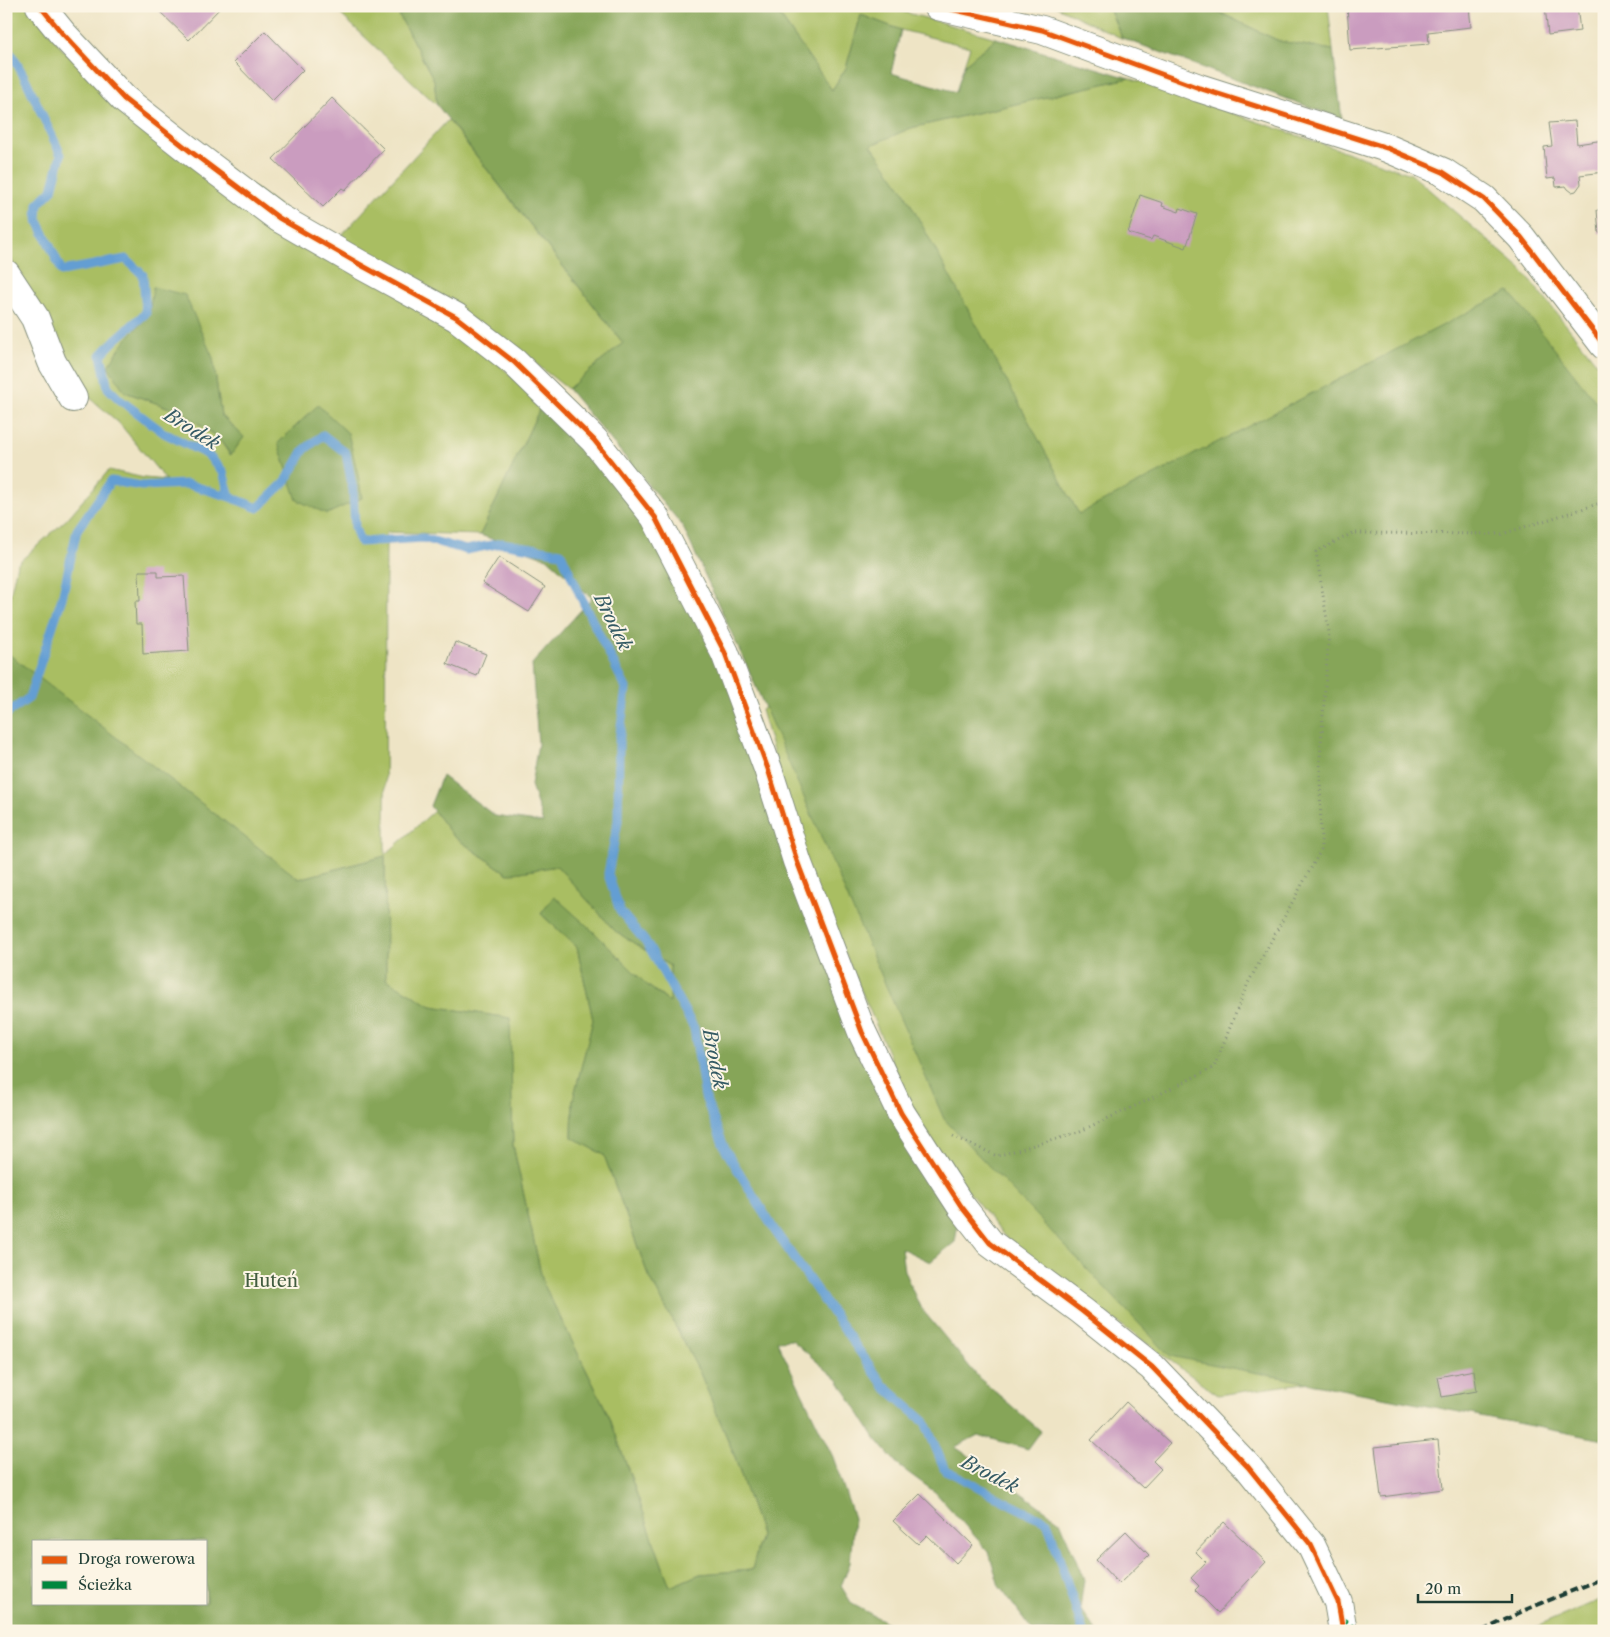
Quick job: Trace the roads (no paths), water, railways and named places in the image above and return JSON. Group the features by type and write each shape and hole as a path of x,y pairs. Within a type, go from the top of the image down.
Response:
{"street":[{"path":"40,6 62,33 124,99 279,218 456,317 514,362 600,447 655,517 725,653 768,769 800,870 862,1032 901,1113 960,1206 990,1243 1082,1311 1152,1367 1248,1467 1311,1545 1338,1602 1343,1631"},
{"path":"938,6 1042,30 1199,88 1387,148 1443,172 1484,200 1521,237 1604,345"},
{"path":"6,274 35,318 52,362 73,398"}],"waterway":[{"name":"Brodek","path":"6,51 12,55 25,78 61,155 52,190 38,204 37,219 62,271 126,259 143,275 146,313 101,355 108,388 119,399 164,433 208,455 223,472 230,497 258,508 286,481 304,450 323,435 346,453 353,490 355,528 360,542 423,538 466,550 502,543 561,553 626,688 619,742 618,821 608,874 620,911 648,945 694,1028 705,1097 725,1149 775,1231 884,1386 925,1422 945,1470 1021,1510 1047,1521 1083,1631"},
{"path":"6,714 29,698 62,598 77,530 111,481 142,486 187,484 230,497"}],"railway":[{"path":"1482,1631 1525,1610 1604,1578"}],"park label":[{"name":"Huteń","path":"271,1281"}]}
